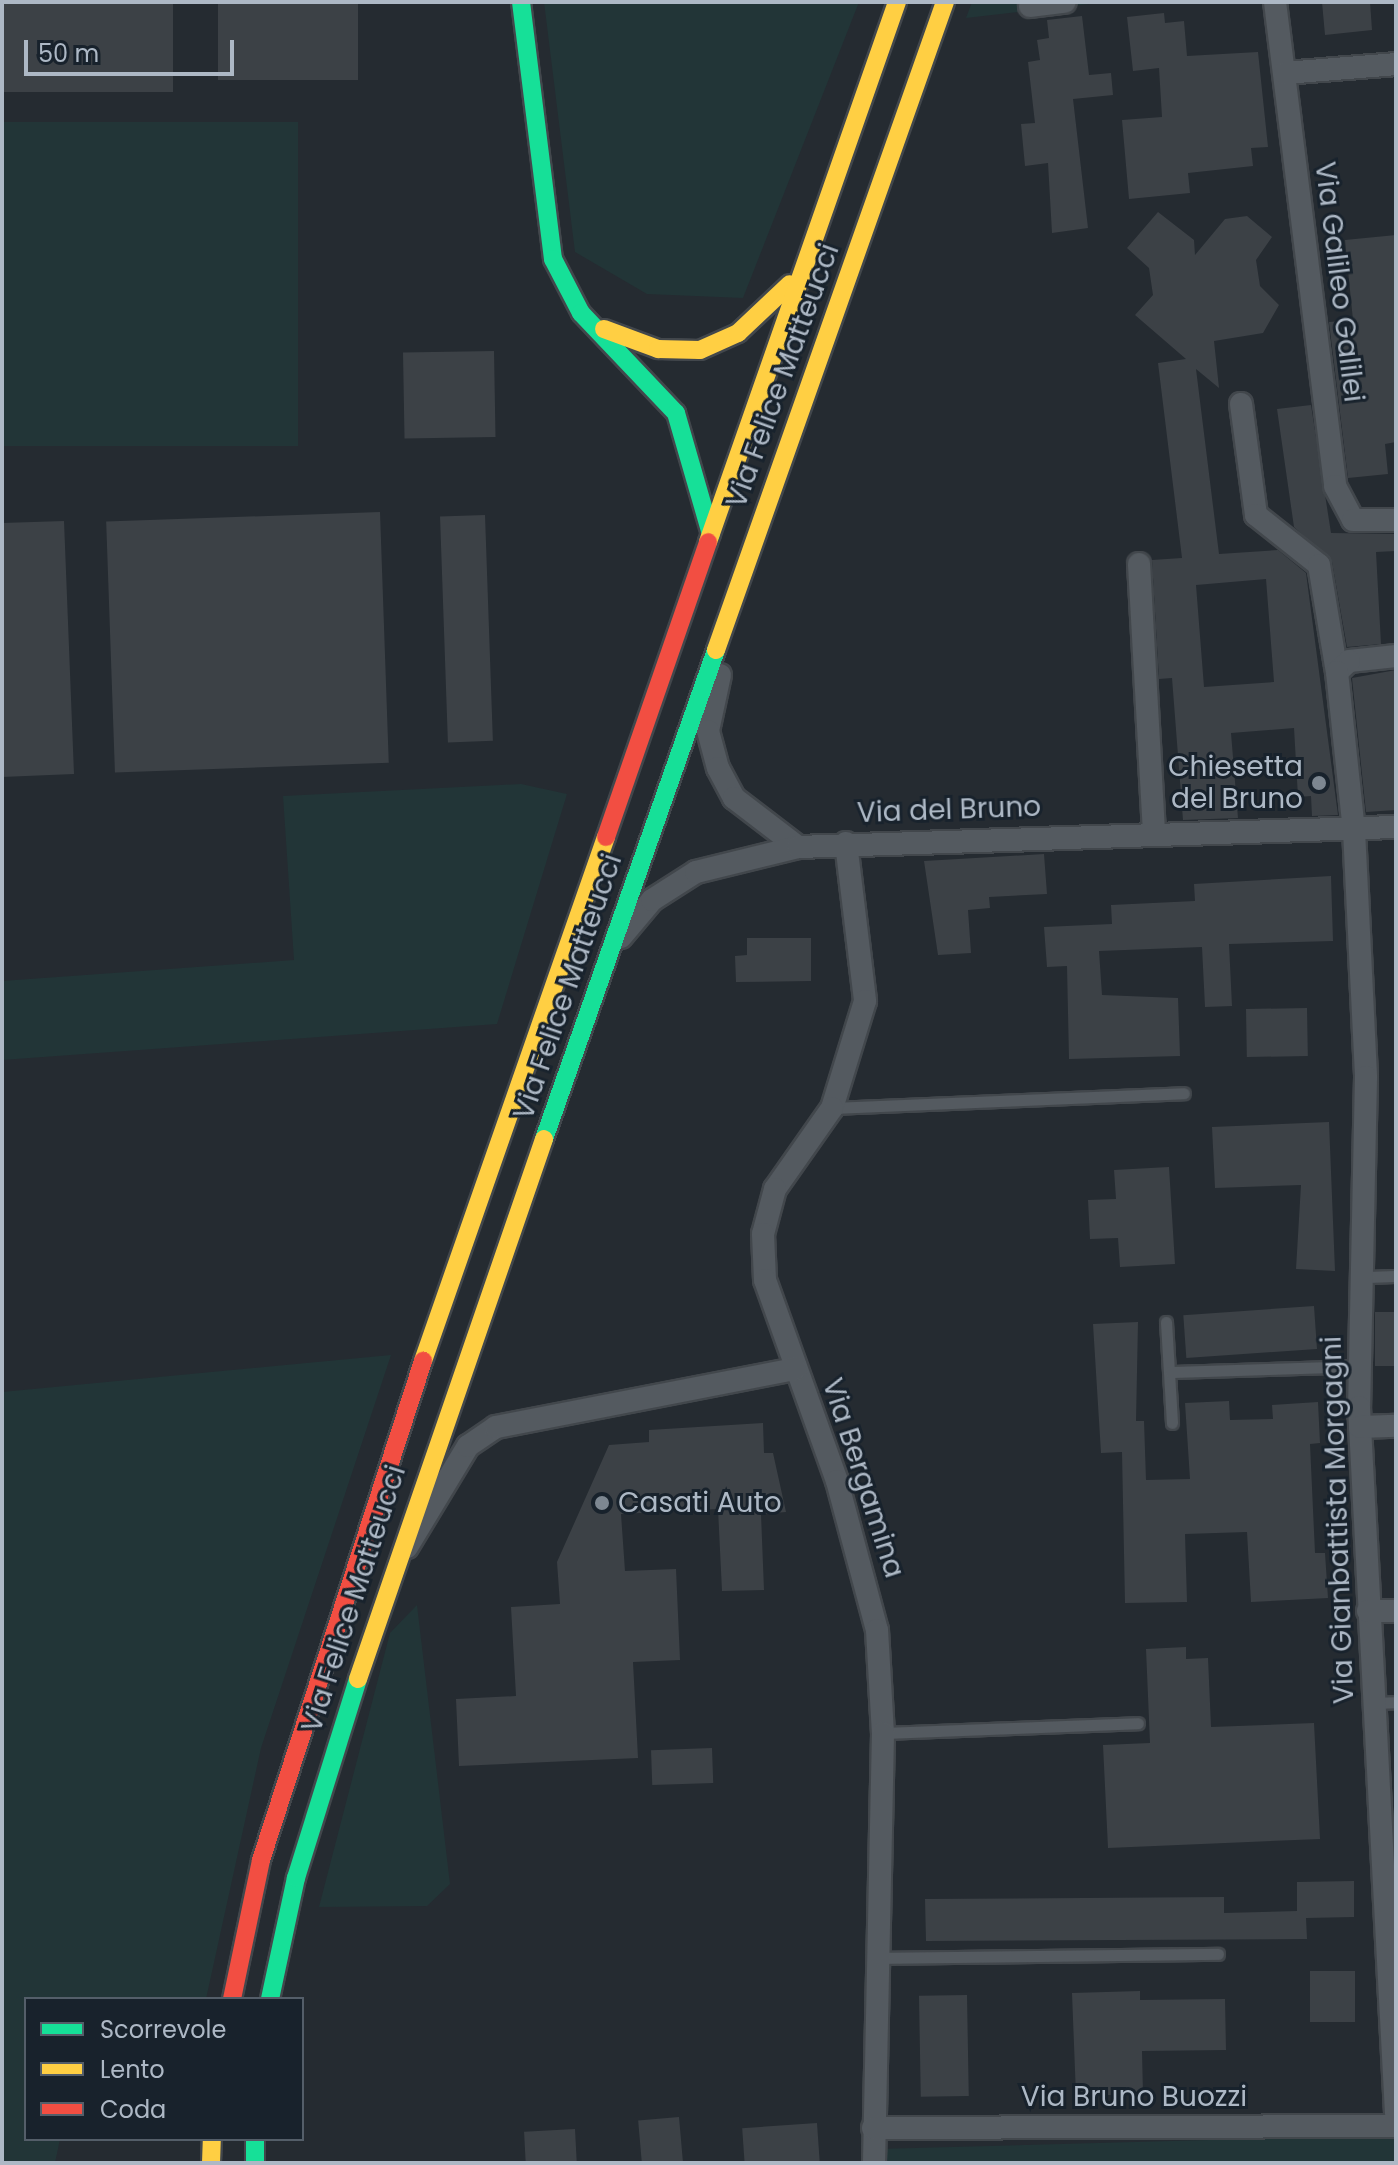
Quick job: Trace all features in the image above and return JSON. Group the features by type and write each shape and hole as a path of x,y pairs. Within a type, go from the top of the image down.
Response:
{"main road":[{"path":"521,2 553,259 581,313 676,413 711,538"},
{"name":"Via Felice Matteucci","path":"232,1997 261,1860 358,1546 711,538 798,274 897,2"},
{"name":"Via Felice Matteucci","path":"270,1997 296,1878 394,1563 945,2"},
{"path":"581,313 643,344 700,350 738,333 798,274"},
{"path":"211,2163 212,2141"},
{"path":"255,2141 255,2163"}],"street":[{"path":"1030,6 1065,2"},
{"name":"Via Galileo Galilei","path":"1275,2 1335,486 1353,520 1396,520"},
{"path":"1285,73 1396,64"},
{"name":"Via Gianbattista Morgagni","path":"1241,404 1256,515 1319,565 1337,672 1354,830 1366,1277 1358,1366 1372,1703 1396,2113"},
{"path":"1139,564 1154,833"},
{"path":"735,594 708,731 734,798 798,847"},
{"path":"1337,672 1349,661 1396,656"},
{"name":"Via del Bruno","path":"612,947 652,900 696,872 798,847 1396,827"},
{"name":"Via Bergamina","path":"846,843 865,1001 832,1108 775,1189 763,1234 765,1280 866,1580 883,1733 874,2163"},
{"path":"394,1563 447,1490 468,1446 496,1427 795,1369"},
{"path":"1360,1427 1396,1426"},
{"path":"1368,1611 1396,1611"},
{"name":"Via Bruno Buozzi","path":"873,2128 1396,2126"}],"lane":[{"path":"832,1108 1184,1093"},
{"path":"1366,1277 1396,1276"},
{"path":"1166,1322 1172,1423"},
{"path":"1170,1372 1358,1366"},
{"path":"1372,1703 1396,1702"},
{"path":"883,1733 1138,1723"},
{"path":"877,1958 1218,1954"}],"shaded area":[{"path":"544,2 859,2 743,298 647,294 575,252"},
{"path":"972,2 1106,2 966,18"},
{"path":"2,122 298,122 298,446 2,446"},
{"path":"521,784 567,794 497,1024 2,1060 2,981 294,960 283,796"},
{"path":"391,1355 261,1748 206,1997 24,1997 24,2141 60,2141 55,2163 2,2163 2,1392"},
{"path":"417,1605 450,1884 427,1906 319,1907 390,1633"},
{"path":"1396,2135 1396,2163 879,2163 877,2149"}],"building":[{"path":"2,2 173,2 173,92 2,92"},
{"path":"218,2 358,2 358,80 218,80"},
{"path":"1322,2 1370,2 1372,30 1325,35"},
{"path":"1164,13 1165,23 1184,21 1187,56 1258,52 1268,147 1251,148 1253,166 1188,173 1190,193 1129,199 1122,120 1162,117 1159,68 1133,71 1127,17"},
{"path":"1082,16 1089,75 1111,73 1113,95 1073,99 1088,228 1052,233 1048,163 1025,166 1021,124 1035,123 1028,62 1040,60 1037,40 1049,38 1047,20"},
{"path":"1158,212 1194,240 1195,255 1225,219 1247,216 1272,237 1256,260 1260,286 1279,305 1263,333 1214,341 1219,388 1196,369 1219,554 1278,550 1306,573 1338,815 1312,816 1311,796 1298,797 1294,728 1231,733 1238,818 1183,820 1172,678 1159,679 1152,560 1182,558 1158,363 1186,359 1135,315 1153,295 1149,268 1127,248","holes":["1266,579 1274,682 1204,687 1196,585"]},
{"path":"1396,235 1396,442 1385,444 1388,474 1348,478 1329,322 1353,320 1345,240"},
{"path":"494,351 496,437 405,439 403,353"},
{"path":"1311,405 1331,533 1396,534 1396,551 1376,552 1381,644 1347,647 1332,562 1294,527 1277,409"},
{"path":"380,512 389,763 115,772 106,522"},
{"path":"485,515 493,741 448,742 440,517"},
{"path":"64,521 74,774 2,777 2,523"},
{"path":"1396,670 1396,810 1366,812 1352,678"},
{"path":"1044,854 1047,894 989,897 990,908 968,910 971,953 938,955 924,861"},
{"path":"1331,876 1333,941 1229,944 1232,1006 1205,1007 1202,947 1099,951 1102,995 1178,998 1180,1056 1069,1059 1067,966 1047,967 1044,927 1112,924 1111,905 1195,901 1194,884"},
{"path":"747,938 811,938 811,981 736,982 735,956 747,955"},
{"path":"1307,1008 1308,1056 1247,1057 1246,1009"},
{"path":"1329,1122 1335,1271 1296,1269 1301,1185 1215,1188 1212,1127"},
{"path":"1169,1167 1175,1264 1120,1267 1118,1238 1090,1239 1088,1200 1116,1199 1114,1170"},
{"path":"1314,1306 1317,1349 1186,1358 1183,1315"},
{"path":"1375,1312 1396,1312 1396,1366 1375,1366"},
{"path":"1138,1322 1136,1421 1144,1421 1146,1480 1190,1479 1185,1403 1229,1401 1230,1420 1273,1419 1272,1405 1318,1402 1320,1443 1310,1444 1315,1553 1325,1553 1328,1598 1251,1602 1247,1532 1185,1534 1187,1602 1125,1603 1122,1452 1101,1453 1093,1324"},
{"path":"763,1423 764,1453 773,1453 786,1512 761,1514 764,1590 722,1591 718,1509 621,1514 625,1571 676,1569 680,1660 633,1662 638,1758 459,1766 456,1699 516,1696 511,1607 560,1604 557,1562 609,1445 649,1442 649,1430"},
{"path":"1186,1647 1186,1659 1208,1658 1211,1727 1314,1723 1320,1839 1108,1848 1103,1745 1150,1743 1146,1649"},
{"path":"712,1748 713,1783 652,1785 651,1750"},
{"path":"1354,1881 1354,1917 1306,1918 1307,1939 926,1941 925,1899 1224,1897 1224,1913 1297,1911 1297,1882"},
{"path":"1310,1971 1355,1971 1355,2022 1310,2022"},
{"path":"1140,1991 1140,2000 1225,1999 1226,2050 1142,2051 1143,2094 1076,2096 1072,1993"},
{"path":"967,1995 969,2096 921,2097 919,1996"},
{"path":"679,2117 683,2163 642,2163 638,2121"},
{"path":"817,2123 820,2163 745,2163 742,2128"},
{"path":"575,2129 577,2163 526,2163 524,2132"}],"traffic: fast":[{"path":"521,2 553,259 581,313 676,413 711,534"},
{"path":"544,1139 716,650"},
{"path":"270,1997 296,1878 358,1679"},
{"path":"255,2141 255,2163"}],"traffic: slow":[{"path":"708,542 897,2"},
{"path":"716,650 945,2"},
{"path":"604,329 658,349 700,350 738,333 790,284"},
{"path":"423,1361 606,837"},
{"path":"358,1679 544,1139"},
{"path":"211,2163 212,2141"}],"traffic: jam":[{"path":"606,837 708,542"},
{"path":"232,1997 261,1860 423,1361"}],"place":[{"name":"Chiesetta del Bruno","path":"1319,783"},
{"name":"Casati Auto","path":"602,1503"}]}
